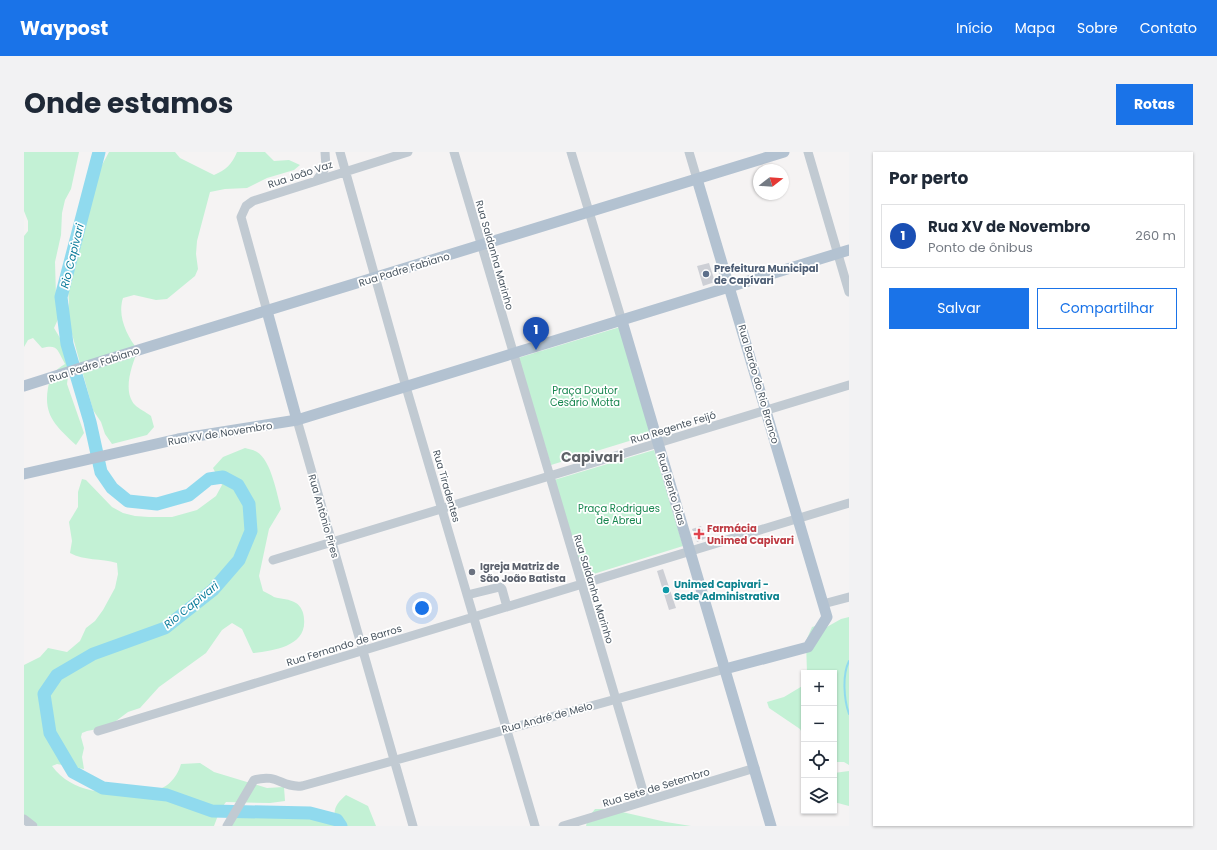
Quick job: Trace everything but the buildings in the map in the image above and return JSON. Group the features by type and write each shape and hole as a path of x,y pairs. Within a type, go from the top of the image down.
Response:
{"main road":[{"name":"Rua Padre Fabiano","path":"24,386 784,152"},
{"name":"Rua Barão do Rio Branco","path":"697,179 827,617"},
{"name":"Rua XV de Novembro","path":"24,474 136,448 297,420 849,250"},
{"name":"Rua Antônio Pires","path":"267,310 297,420"},
{"name":"Rua Bento Dias","path":"622,321 771,826"},
{"name":"Rua André de Melo","path":"725,669 808,647 827,617"}],"street":[{"path":"316,181 323,174 326,167 325,152"},
{"path":"328,152 346,171"},
{"name":"Rua Tiradentes","path":"340,152 406,387 535,826"},
{"name":"Rua João Vaz","path":"246,206 253,201 408,152"},
{"name":"Rua Saldanha Marinho","path":"454,152 646,801"},
{"name":"Rua Bento Dias","path":"571,152 622,321"},
{"name":"Rua Barão do Rio Branco","path":"689,152 697,179"},
{"path":"808,152 849,292"},
{"name":"Rua Antônio Pires","path":"246,206 241,217 267,310"},
{"name":"Rua Regente Feijó","path":"273,560 849,384"},
{"name":"Rua Antônio Pires","path":"297,420 413,826"},
{"name":"Rua Fernando de Barros","path":"98,731 849,503"},
{"path":"467,595 500,587 507,607"},
{"path":"823,604 849,597"},
{"name":"Rua André de Melo","path":"227,826 254,780 265,777 275,779 291,787 302,786 506,728 725,669"},
{"name":"Rua Sete de Setembro","path":"563,826 755,768"},
{"path":"24,819 33,826"}],"green space":[{"path":"24,152 79,152 71,189 65,200 62,213 61,235 55,262 56,296 60,309 59,317 54,328 66,348 70,360 67,384 84,433 76,445 57,426 50,414 48,406 47,398 50,380 56,371 65,364 60,354 56,349 51,347 42,348 33,338 28,340 24,347 24,236 28,231 28,221 24,211"},
{"path":"109,152 175,152 180,158 214,175 228,166 237,152 265,152 274,161 289,160 300,165 294,170 267,178 247,188 225,189 210,192 197,241 196,254 198,269 195,276 167,299 156,300 134,295 123,298 121,312 124,326 138,350 129,378 129,393 135,405 151,416 154,427 147,435 112,444 105,434 101,422 93,410 67,316 69,303 68,290 72,264 94,190 95,178"},
{"name":"Praça Doutor Cesário Motta","path":"620,327 652,434 551,465 518,358"},
{"path":"245,448 257,452 266,462 273,478 281,509 269,529 259,576 263,591 274,597 298,604 303,612 304,619 304,628 300,635 295,641 288,645 270,651 253,653 242,629 232,623 222,630 206,653 159,687 140,708 128,712 108,727 82,733 81,737 84,748 82,757 84,769 57,764 52,766 60,775 80,787 103,792 139,794 143,790 156,790 167,785 176,776 181,764 200,763 214,772 267,788 284,787 285,801 270,803 226,802 220,810 214,826 38,826 24,815 24,665 40,657 48,648 67,652 80,641 86,628 95,621 103,610 115,588 118,574 117,563 75,556 70,553 72,541 69,522 78,507 78,492 82,479 86,480 112,507 123,513 135,516 172,517 197,510 216,496 222,485 213,468 223,457"},
{"name":"Praça Rodrigues de Abreu","path":"654,450 683,546 584,577 554,480"},
{"path":"849,617 849,765 844,762 837,762 837,670 807,670 806,641 812,627 819,625 825,628 841,619"},
{"path":"801,687 801,731 769,708 767,702 784,697"},
{"path":"849,771 849,806 837,803 837,773"},
{"path":"346,795 368,806 376,826 224,826 229,819 240,814 275,812 298,815 334,824 336,821 336,806"},
{"path":"595,809 609,809 691,826 586,826 588,818"}],"waterway":[{"name":"Rio Capivari","path":"99,152 61,297 67,344 90,422 101,472 112,488 128,501 157,504 189,495 209,479 223,477 238,485 249,504 251,531 239,560 213,590 165,628 93,654 57,675 44,694 50,733 73,772 103,788 167,795 212,811 310,813 337,820 341,826"},
{"path":"849,661 845,673 844,688 849,714"}],"place":[{"name":"Prefeitura Municipal de Capívari","path":"706,274"},
{"name":"Rua XV de Novembro","path":"536,350"},
{"name":"Farmácia Unimed Capivari","path":"699,534"},
{"name":"Igreja Matriz de São João Batista","path":"472,572"},
{"name":"Unimed Capivari - Sede Administrativa","path":"666,590"}],"district":[{"name":"Capivari","path":"592,457"}]}
